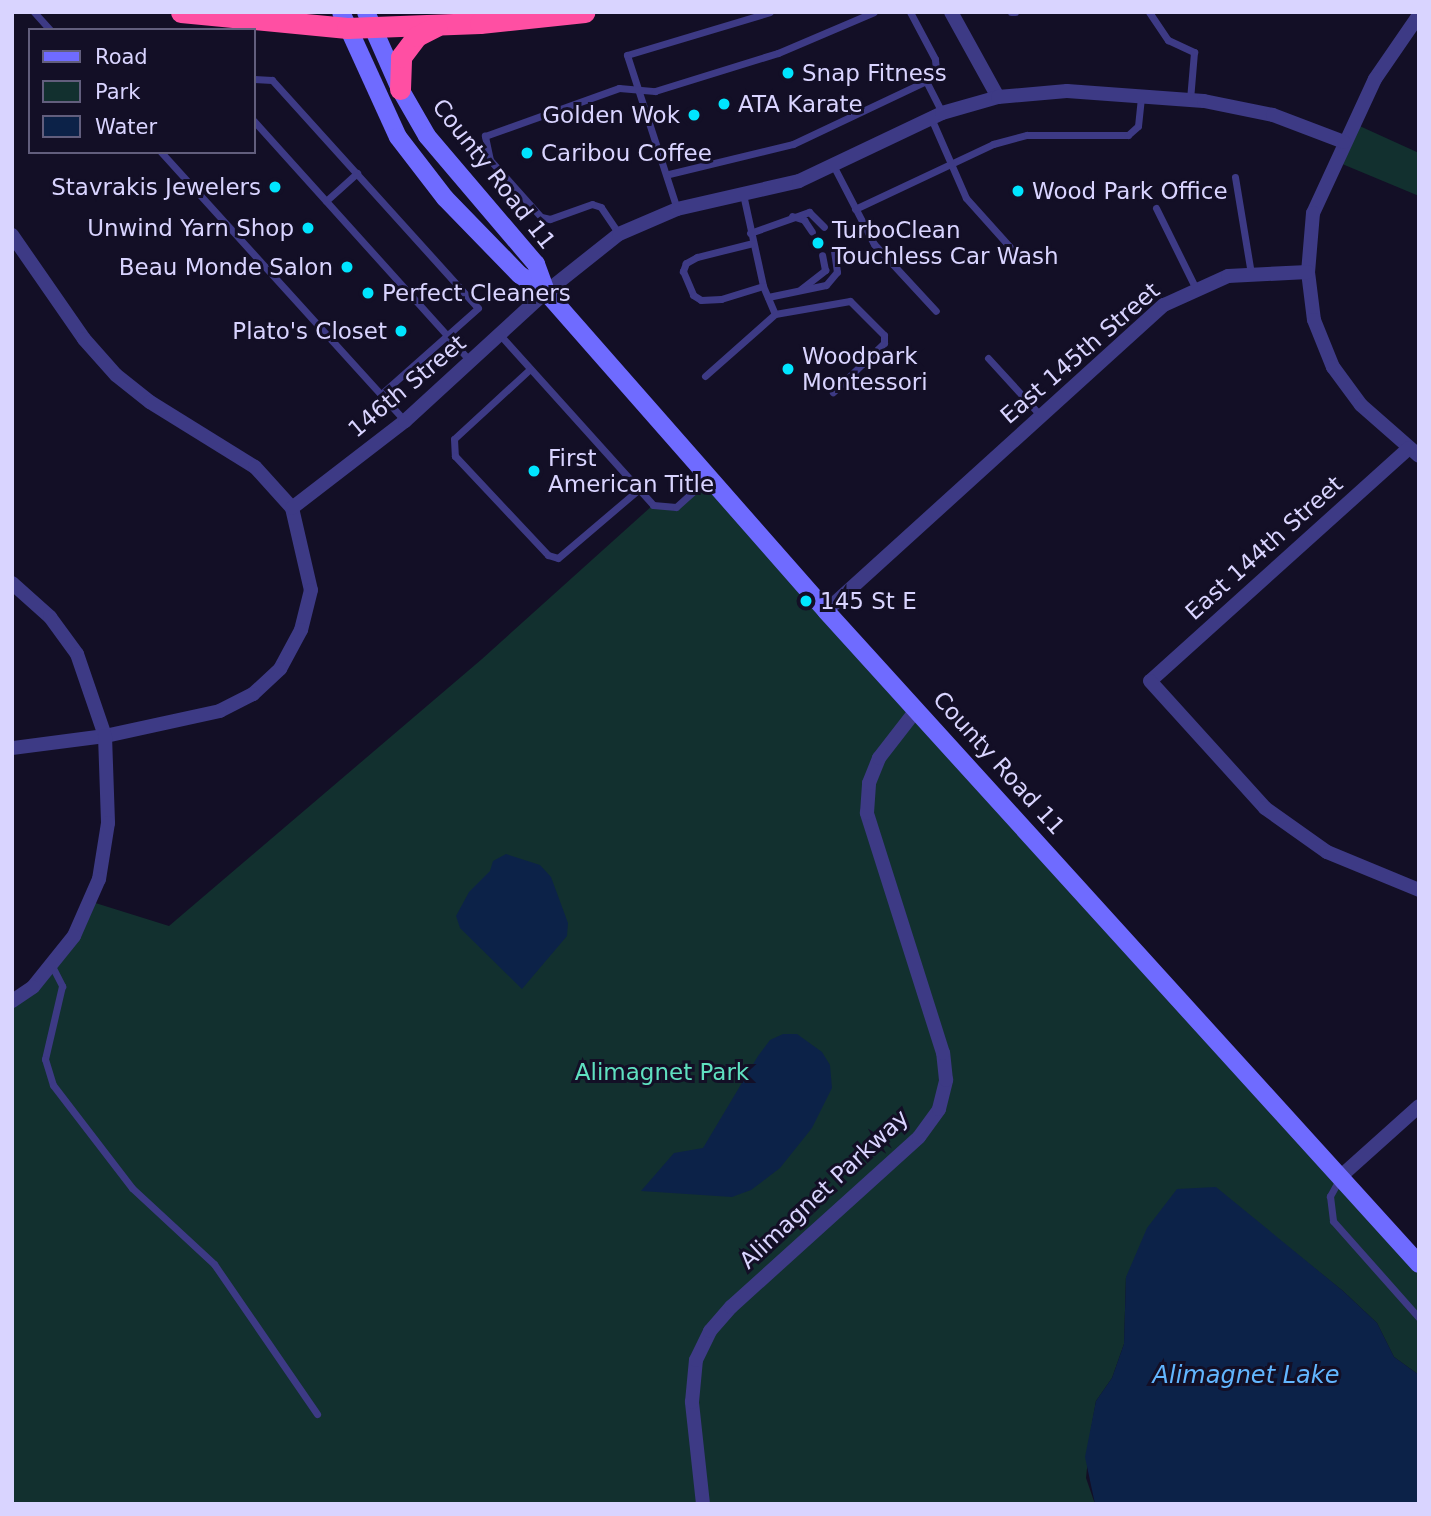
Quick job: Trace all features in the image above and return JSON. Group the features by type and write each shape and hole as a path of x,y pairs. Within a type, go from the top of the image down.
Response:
{"highway":[{"path":"181,12 440,24 583,12"},
{"path":"400,89 401,57 417,36 440,24"}],"street":[{"path":"954,13 998,97"},
{"path":"1414,452 1361,405 1333,367 1314,320 1308,272 1313,213 1375,79 1419,15"},
{"name":"County Road 11","path":"344,20 398,137 445,198 520,275 546,292 826,611 918,709 1419,1264"},
{"name":"County Road 11","path":"369,20 400,89 428,136 537,264 546,292"},
{"name":"146th Street","path":"292,508 405,421 546,292 619,234 677,209 799,181 936,116 998,97 1067,91 1190,100 1273,115 1344,142"},
{"path":"12,235 84,338 116,375 150,402 255,467 292,508 311,590 302,630 280,669 253,694 220,711 105,736 12,748"},
{"name":"East 145th Street","path":"826,611 1164,305 1195,287 1228,276 1308,272"},
{"name":"East 144th Street","path":"1414,452 1150,681 1265,808 1326,852 1419,890"},
{"path":"12,583 50,617 77,654 105,736 108,823 99,879 74,936 33,986 12,1001"},
{"name":"Alimagnet Parkway","path":"703,1504 692,1402 696,1360 710,1331 731,1307 919,1137 939,1109 946,1080 943,1053 867,813 869,783 879,758 918,709"},
{"path":"1340,1177 1419,1106"}],"lane":[{"path":"34,12 48,28"},
{"path":"677,209 669,174 627,55 770,12"},
{"path":"619,234 601,208 592,204 550,219 541,217 490,160 485,136 619,88 655,91 778,53 874,12"},
{"path":"669,174 793,144 926,81 936,69 935,59 910,12"},
{"path":"1149,12 1168,40 1194,52 1190,100"},
{"path":"256,79 272,80 478,308 381,394"},
{"path":"926,81 949,162 966,198 1010,247"},
{"path":"855,209 949,162 1027,135 1128,135 1138,126 1141,96"},
{"path":"256,123 471,362"},
{"path":"163,154 405,421"},
{"path":"833,165 874,244 936,311"},
{"path":"326,201 357,173"},
{"path":"1235,177 1252,275"},
{"path":"743,194 763,286 775,314"},
{"path":"1156,208 1195,287"},
{"path":"750,233 790,216 809,212 824,227"},
{"path":"790,216 800,217 812,232"},
{"path":"753,243 696,257 686,263 683,271 693,295 701,300 721,299 763,286"},
{"path":"768,297 826,285 836,277 834,251"},
{"path":"795,292 823,274 826,266 822,255"},
{"path":"705,376 775,314 850,301 884,335 884,343 833,392"},
{"path":"501,336 653,505 667,509 676,508 708,479"},
{"path":"988,358 1041,416"},
{"path":"530,369 454,439 455,456 548,555 558,558 639,489"},
{"path":"51,964 62,986 45,1059 52,1085 132,1188 214,1264 317,1414"},
{"path":"1340,1177 1330,1191 1333,1221 1419,1318"}],"green space":[{"path":"1353,123 1419,153 1419,196 1335,161"},
{"name":"Alimagnet Park","path":"708,479 1419,1264 1419,1375 1394,1357 1377,1323 1343,1291 1247,1214 1126,1277 1124,1344 1112,1378 1096,1401 1091,1429 1086,1478 1095,1504 12,1504 12,1001 33,987 89,901 169,926 482,659 653,505 676,507"}],"water":[{"path":"506,854 540,865 551,877 568,923 567,936 522,989 460,928 456,916 469,892 490,871 493,861"},
{"path":"783,1034 797,1034 822,1052 830,1065 832,1088 812,1128 780,1168 751,1190 732,1197 641,1191 674,1153 703,1148 758,1056 770,1040"},
{"name":"Alimagnet Lake","path":"1216,1187 1343,1291 1377,1323 1394,1357 1419,1375 1419,1504 1095,1504 1085,1457 1096,1401 1112,1378 1124,1344 1126,1277 1147,1228 1177,1189"}],"place":[{"name":"Snap Fitness","path":"788,73"},
{"name":"ATA Karate","path":"724,104"},
{"name":"Golden Wok","path":"694,115"},
{"name":"Caribou Coffee","path":"527,153"},
{"name":"Stavrakis Jewelers","path":"275,187"},
{"name":"Wood Park Office","path":"1018,191"},
{"name":"Unwind Yarn Shop","path":"308,228"},
{"name":"TurboClean Touchless Car Wash","path":"818,243"},
{"name":"Beau Monde Salon","path":"347,267"},
{"name":"Perfect Cleaners","path":"368,293"},
{"name":"Plato's Closet","path":"401,331"},
{"name":"Woodpark Montessori","path":"788,369"},
{"name":"First American Title","path":"534,471"},
{"name":"145 St E","path":"806,601"}]}
